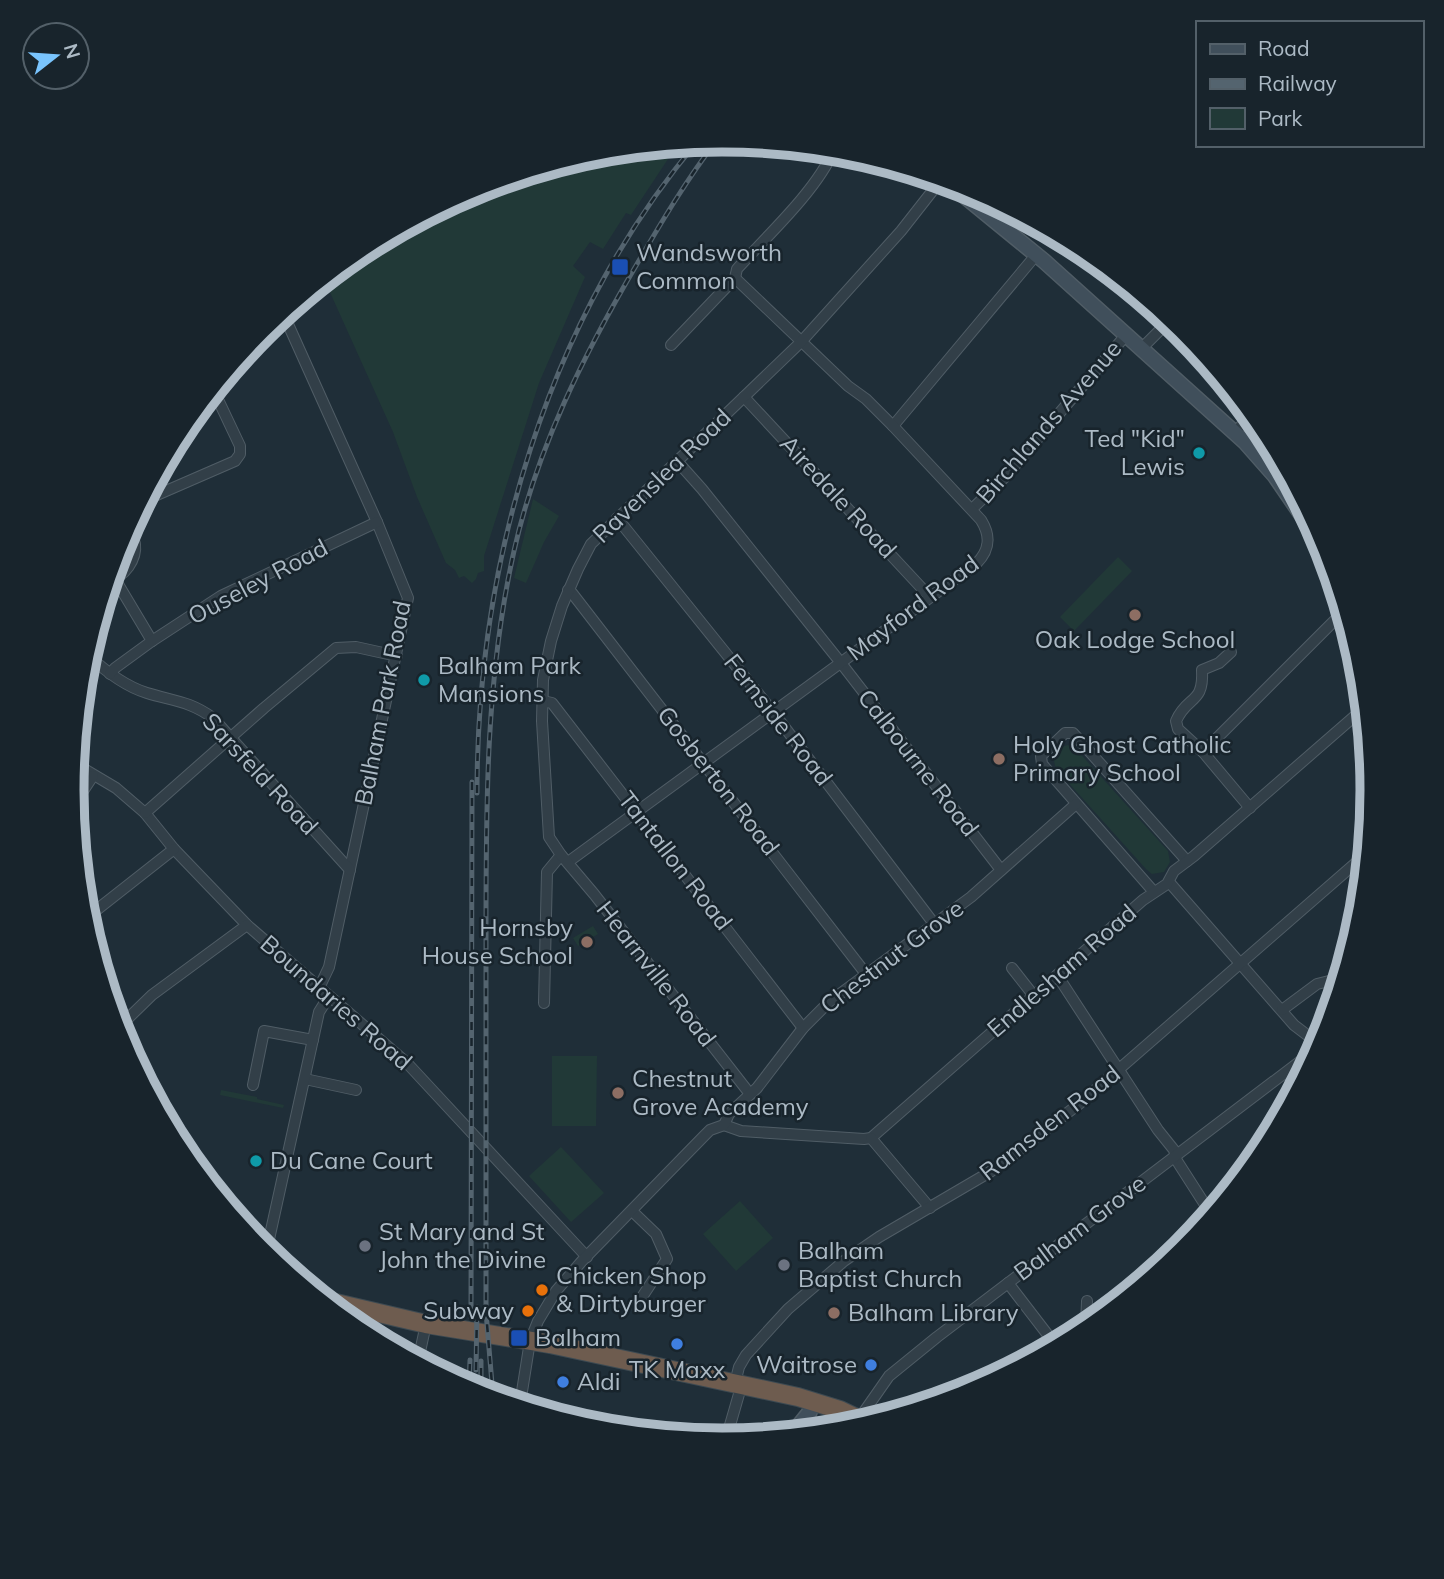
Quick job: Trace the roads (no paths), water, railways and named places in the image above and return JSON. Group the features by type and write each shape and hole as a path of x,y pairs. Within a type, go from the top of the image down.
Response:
{"highway":[{"path":"350,1307 426,1324 530,1341 737,1388 814,1401 847,1415"}],"main road":[{"path":"973,203 1036,255 1235,432 1261,458 1287,493"},
{"path":"802,1422 814,1401"}],"street":[{"path":"671,345 735,278 735,272 811,187 827,161"},
{"name":"Ravenslea Road","path":"564,859 547,830 543,680 551,641 568,590 591,544 801,342 901,231 935,188"},
{"path":"893,426 1036,255"},
{"name":"Mayford Road","path":"564,859 637,811 976,564 988,545 986,528 972,509 866,399 848,386 735,278"},
{"name":"Balham Park Road","path":"287,323 377,522 408,598 329,967 319,988"},
{"path":"1142,348 1162,328"},
{"name":"Birchlands Avenue","path":"972,509 1004,478 1126,335"},
{"name":"Airedale Road","path":"744,397 930,597"},
{"path":"156,495 235,461 238,457 240,446 218,398"},
{"path":"1235,432 1244,423"},
{"name":"Calbourne Road","path":"677,461 841,663 1000,870"},
{"name":"Fernside Road","path":"617,517 773,712 935,925"},
{"name":"Ouseley Road","path":"110,674 152,641 221,596 377,522"},
{"path":"123,571 129,567 134,543"},
{"path":"117,587 152,641"},
{"name":"Gosberton Road","path":"568,590 866,974"},
{"path":"1203,752 1336,619"},
{"path":"145,813 336,648 356,647 397,656"},
{"path":"1231,652 1219,663 1202,670 1201,692 1181,711 1176,720 1178,729 1203,752 1250,808"},
{"name":"Sarsfeld Road","path":"97,662 110,674 146,693 186,702 213,718 350,870"},
{"name":"Tantallon Road","path":"542,701 552,703 803,1028"},
{"name":"Endlesham Road","path":"870,1138 1168,882 1174,870 1356,715"},
{"path":"1154,892 1041,762 1044,754 1069,732 1082,743 1187,861"},
{"name":"Boundaries Road","path":"84,770 116,788 145,813 174,849 247,925 407,1063 587,1257"},
{"path":"84,789 93,776"},
{"name":"Chestnut Grove","path":"521,1395 530,1341 538,1321 556,1291 587,1257 710,1130 723,1125 729,1114 750,1094 803,1028 829,1002 935,925 1076,804"},
{"path":"95,911 174,849"},
{"path":"544,1003 547,872 564,859"},
{"name":"Hearnville Road","path":"564,859 750,1094"},
{"name":"Ramsden Road","path":"728,1428 739,1367 746,1355 800,1298 844,1261 879,1237 930,1209 1026,1147 1119,1071 1356,863"},
{"path":"1168,882 1294,1025 1310,1037"},
{"path":"127,1019 152,995 247,925"},
{"path":"1012,968 1034,996"},
{"path":"1057,975 1176,1155 1177,1161 1206,1206"},
{"path":"1282,1010 1317,984 1330,981"},
{"path":"269,1239 320,1009 329,996"},
{"path":"253,1085 264,1031 313,1040"},
{"name":"Balham Grove","path":"869,1410 889,1376 1298,1064"},
{"path":"305,1079 356,1090"},
{"path":"723,1125 741,1131 870,1138 930,1209"},
{"path":"632,1211 656,1234 667,1259 642,1297"},
{"path":"1008,1283 1049,1337"},
{"path":"1087,1301 1087,1313"},
{"path":"420,1351 426,1324"}],"railway":[{"path":"492,1384 486,1312 486,844 492,697 504,599 535,475 564,403 637,264 665,216 708,152"},
{"path":"477,793 480,706 490,619 507,533 531,448 561,366 599,287 644,212 689,153"},
{"path":"471,1318 472,782"},
{"path":"476,1370 477,1307"},
{"path":"469,1375 470,1360"},
{"path":"481,1361 481,1380"}],"place":[{"name":"Wandsworth Common","path":"620,267"},
{"name":"Ted \"Kid\" Lewis","path":"1199,453"},
{"name":"Oak Lodge School","path":"1135,615"},
{"name":"Balham Park Mansions","path":"424,680"},
{"name":"Holy Ghost Catholic Primary School","path":"999,759"},
{"name":"Hornsby House School","path":"587,942"},
{"name":"Chestnut Grove Academy","path":"618,1093"},
{"name":"Du Cane Court","path":"256,1161"},
{"name":"St Mary and St John the Divine","path":"365,1246"},
{"name":"Balham Baptist Church","path":"784,1265"},
{"name":"Chicken Shop & Dirtyburger","path":"542,1290"},
{"name":"Subway","path":"528,1311"},
{"name":"Balham Library","path":"834,1313"},
{"name":"Balham","path":"519,1338"},
{"name":"TK Maxx","path":"677,1344"},
{"name":"Waitrose","path":"871,1365"},
{"name":"Aldi","path":"563,1382"}]}
